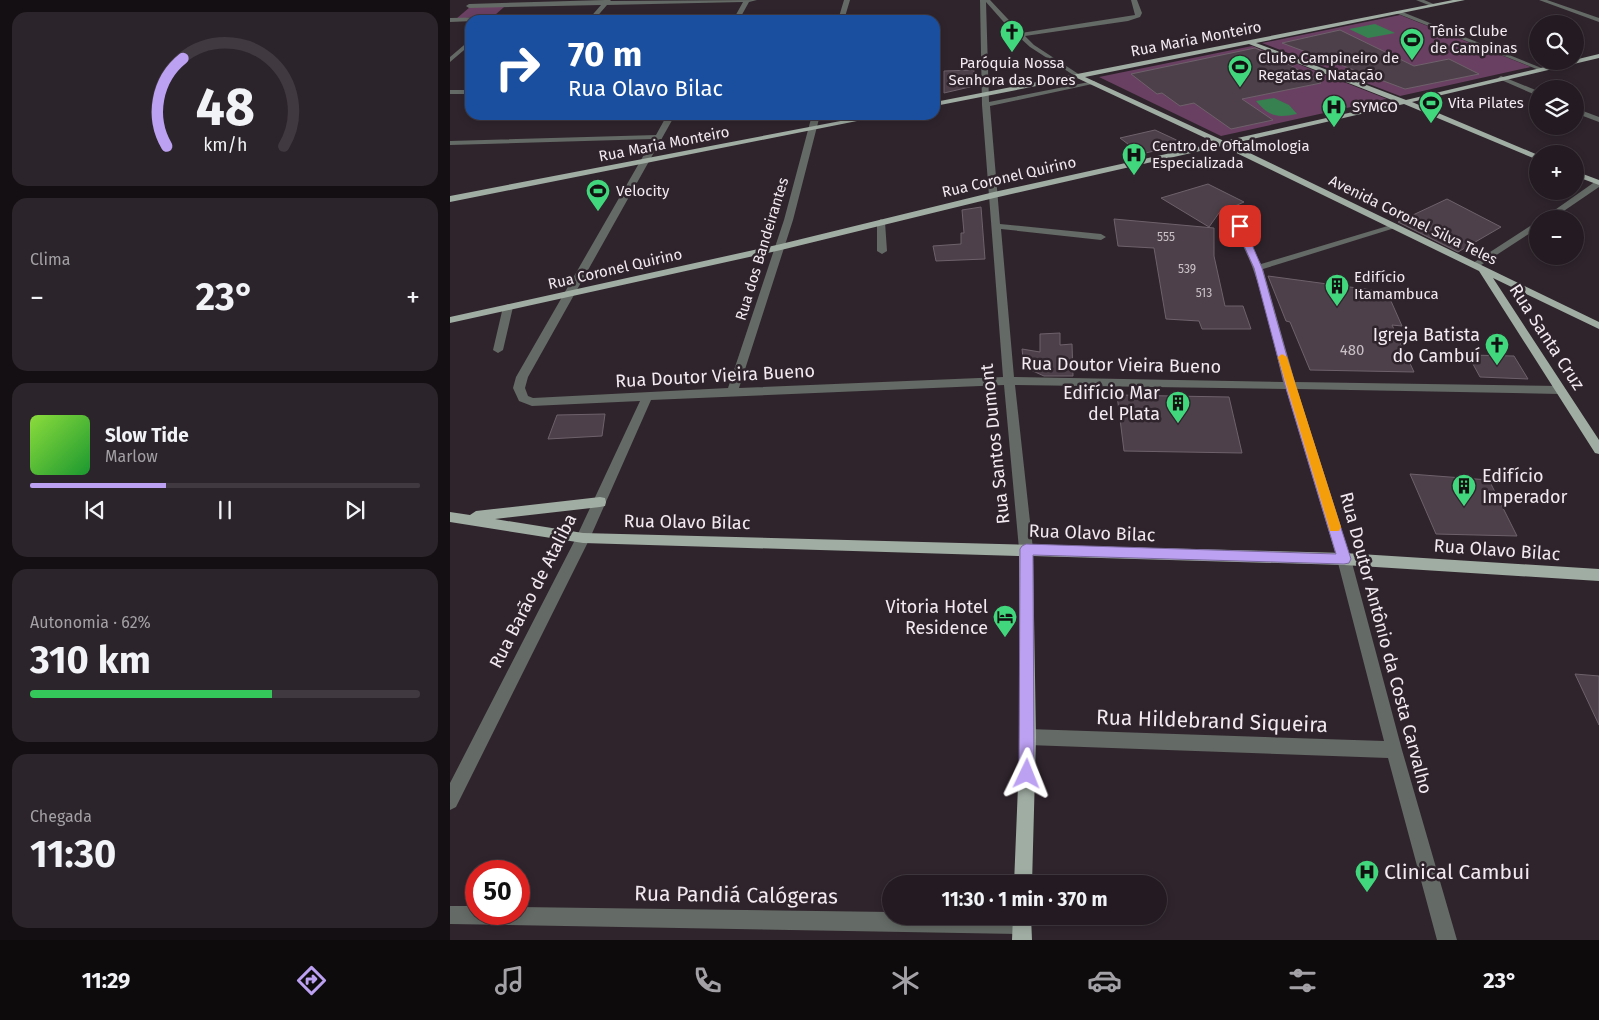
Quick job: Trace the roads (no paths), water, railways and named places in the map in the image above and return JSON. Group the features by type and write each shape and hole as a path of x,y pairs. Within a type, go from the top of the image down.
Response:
{"main road":[{"name":"Rua Maria Monteiro","path":"940,103 1462,0"},
{"path":"1249,42 1405,102 1529,154"},
{"name":"Rua Coronel Quirino","path":"1584,59 1599,56"},
{"name":"Rua Coronel Quirino","path":"450,320 781,247 994,195 1405,102 1533,70"},
{"name":"Avenida Coronel Silva Teles","path":"1078,76 1223,143 1599,326"},
{"name":"Rua Maria Monteiro","path":"450,199 858,120"},
{"path":"1584,177 1599,183"},
{"name":"Rua Santa Cruz","path":"1479,267 1599,450"},
{"path":"455,517 600,502"},
{"name":"Rua Olavo Bilac","path":"455,517 583,538 1344,559 1599,575"},
{"name":"Rua Santos Dumont","path":"1023,875 1028,737 1026,549"}],"street":[{"path":"450,20 477,0"},
{"path":"739,15 747,0"},
{"path":"469,6 754,0"},
{"path":"842,15 847,0"},
{"name":"Rua Santos Dumont","path":"983,0 990,22 985,94 998,226 1009,381 1026,549"},
{"name":"Avenida Coronel Silva Teles","path":"987,0 1032,46 1078,76"},
{"path":"1020,35 1138,16 1139,13 1134,0"},
{"path":"1419,0 1433,5"},
{"path":"1542,0 1599,20"},
{"path":"595,15 607,2"},
{"path":"500,15 511,5"},
{"path":"1398,12 1529,63"},
{"path":"450,20 465,20"},
{"path":"990,22 1007,22"},
{"path":"450,60 465,46"},
{"path":"1501,78 1529,90"},
{"path":"986,105 1094,84"},
{"path":"450,99 454,92"},
{"path":"1584,114 1599,120"},
{"path":"568,295 668,120"},
{"name":"Rua dos Bandeirantes","path":"732,392 781,247 815,120"},
{"path":"450,143 658,137"},
{"path":"1559,210 1599,183"},
{"name":"Rua Doutor Antônio da Costa Carvalho","path":"1241,214 1240,226 1242,235 1258,268 1290,385 1344,559 1394,750 1447,940"},
{"path":"881,222 882,251"},
{"path":"998,226 1101,237"},
{"path":"1258,268 1394,227"},
{"path":"1479,267 1529,231"},
{"name":"Rua Doutor Vieira Bueno","path":"568,295 522,377 519,388 523,398 532,402 1009,381 1560,390"},
{"path":"498,350 508,307"},
{"name":"Rua Barão de Ataliba","path":"450,801 583,538 647,397"},
{"name":"Rua Hildebrand Siqueira","path":"1028,737 1394,750"},
{"name":"Rua Pandiá Calógeras","path":"450,915 1022,927"}],"place":[{"name":"Paróquia Nossa Senhora das Dores","path":"1012,53"},
{"name":"Tênis Clube de Campinas","path":"1412,61"},
{"name":"Clube Campineiro de Regatas e Natação","path":"1240,88"},
{"name":"Vita Pilates","path":"1431,124"},
{"name":"SYMCO","path":"1334,128"},
{"name":"Centro de Oftalmologia Especializada","path":"1134,176"},
{"name":"Velocity","path":"598,212"},
{"name":"Edifício Itamambuca","path":"1337,307"},
{"name":"Igreja Batista do Cambuí","path":"1497,366"},
{"name":"Edifício Mar del Plata","path":"1178,424"},
{"name":"Edifício Imperador","path":"1464,507"},
{"name":"Vitoria Hotel Residence","path":"1005,638"},
{"name":"Clinical Cambui","path":"1367,893"}]}
